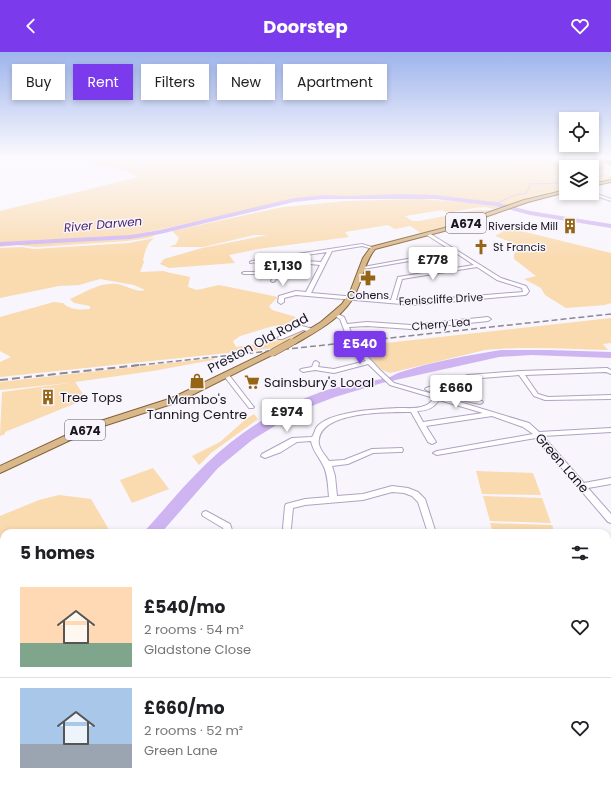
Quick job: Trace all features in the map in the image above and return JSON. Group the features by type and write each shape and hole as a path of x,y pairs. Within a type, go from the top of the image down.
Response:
{"main road":[{"name":"A674","path":"373,248 462,224 511,206 559,193"},
{"name":"Preston Old Road","path":"0,470 83,430 175,400 227,376 292,342 334,314 350,298 363,268 366,257 373,248"}],"street":[{"path":"601,196 611,194"},
{"path":"601,196 611,200"},
{"path":"428,234 477,266"},
{"path":"252,262 362,245 373,248"},
{"path":"308,293 330,250"},
{"path":"363,268 456,252"},
{"path":"273,280 282,266 281,262 277,258"},
{"path":"281,262 291,261 323,264"},
{"path":"393,302 400,278 477,266"},
{"name":"Feniscliffe Drive","path":"281,302 280,300 284,296 308,293 413,303 525,293 526,291 524,287 499,279 477,266"},
{"path":"243,273 278,274"},
{"path":"303,370 315,365 334,371 370,362 354,345 342,318 334,314"},
{"name":"Cherry Lea","path":"346,326 367,324 411,327 488,319"},
{"path":"280,338 302,328 311,330"},
{"name":"Green Lane","path":"370,362 390,383 526,425 537,434 611,520"},
{"path":"428,389 468,377 521,373 607,370 611,372"},
{"path":"521,373 536,395 547,399 610,398"},
{"path":"227,376 251,407"},
{"path":"437,387 453,397 480,402"},
{"path":"333,500 327,464 315,439 316,435 326,424 344,416 362,413 425,409 438,397"},
{"path":"413,410 432,442"},
{"path":"422,424 493,414"},
{"path":"437,453 534,436 537,434 611,430"},
{"path":"264,456 295,440 315,439"},
{"path":"327,464 344,462 372,451 399,450"},
{"path":"582,486 611,481"},
{"path":"287,528 289,506 305,502 363,497 392,489 410,492 422,501 431,529"},
{"path":"206,514 227,526 228,529"}],"shaded area":[{"path":"81,191 556,191 529,197 504,206 477,200 426,195 303,197 158,230 125,236 0,243 0,211"},
{"path":"420,199 500,207 494,209 485,207 473,208 448,213 442,210 405,216 412,221 419,221 476,210 491,210 461,222 421,233 410,226 395,229 388,225 345,232 349,237 258,249 229,255 235,263 169,268 160,264 164,259 202,248 267,235 254,235 203,247 169,247 176,244 179,238 172,231 283,207 346,201"},
{"path":"509,228 611,253 611,303 605,305 566,308 545,295 541,288 524,279 536,276 514,259 514,254 520,249 513,243 495,236"},
{"path":"162,232 149,238 127,241 36,247 17,245 0,247 1,245 114,239"},
{"path":"155,238 150,242 147,248 140,272 164,271 190,277 188,287 197,290 219,285 278,297 269,306 272,310 296,317 286,325 273,326 240,336 233,341 236,347 276,341 301,331 303,332 275,348 0,377 0,362 11,357 0,351 0,317 54,302 63,303 75,309 90,309 90,306 74,303 70,299 98,286 117,284 135,290 145,290 134,285 100,279 79,285 59,286 0,298 0,248 22,247 34,249 128,243"},
{"path":"611,318 611,343 603,344 608,350 531,348 485,350 390,373 382,370 359,346"},
{"path":"501,350 611,352 611,358 531,355 499,357 382,383 335,397 309,407 252,440 218,468 165,529 147,529 206,464 249,429 280,410 330,389 387,378 413,368"},
{"path":"215,358 213,360 153,371 75,382 86,399 5,432 5,434 0,436 2,392 69,383 0,390 0,382"},
{"path":"254,414 258,419 211,453 199,465 192,456 220,442 246,419"},
{"path":"153,468 169,489 132,503 120,480"},
{"path":"476,471 533,473 541,495 482,494"},
{"path":"59,495 91,499 109,529 0,529 0,516 39,500"},
{"path":"483,496 542,498 551,523 490,521"},
{"path":"490,523 552,525 554,529 492,529"}],"waterway":[{"path":"495,204 515,195 527,193 528,191"},
{"name":"River Darwen","path":"0,244 130,237 160,232 294,200 323,197 435,197 495,204 530,213 611,226"}],"railway":[{"path":"131,366 611,314"},
{"path":"0,380 140,365"}],"place":[{"name":"Riverside Mill","path":"570,226"},
{"name":"St Francis","path":"481,247"},
{"name":"Cohens","path":"368,278"},
{"name":"Mambo's Tanning Centre","path":"197,381"},
{"name":"Sainsbury's Local","path":"252,382"},
{"name":"Tree Tops","path":"48,397"}]}
